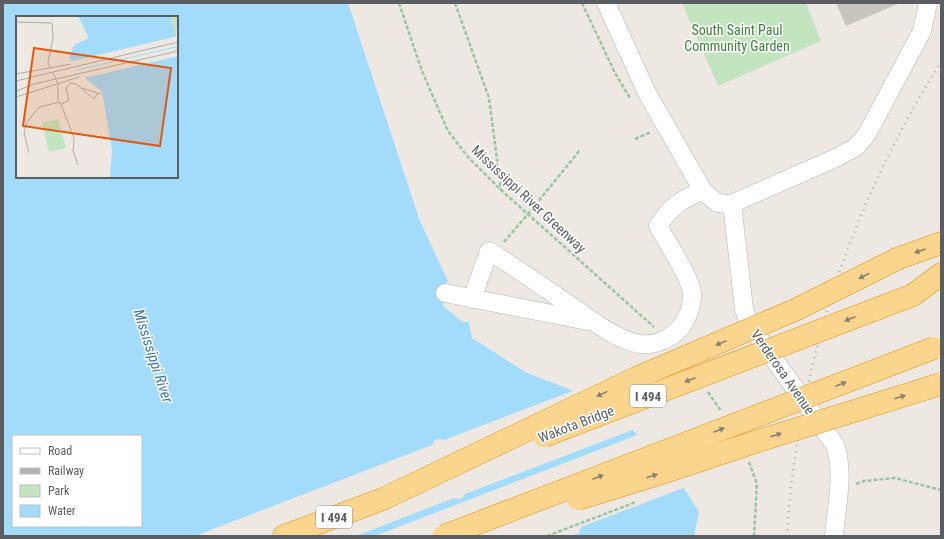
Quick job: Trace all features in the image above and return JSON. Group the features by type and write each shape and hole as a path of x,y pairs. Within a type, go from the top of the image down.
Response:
{"highway":[{"path":"383,498 636,378 795,310 899,258 941,244"},
{"name":"Wakota Bridge","path":"284,536 913,295 941,274"},
{"path":"444,536 937,346"},
{"path":"454,536 665,472 751,443 941,384"}],"street":[{"path":"606,3 647,93 704,191 717,204 731,204 838,157 856,147 867,134 922,31 928,3"},
{"path":"472,299 489,251 597,323 626,340 641,344 653,344 666,339 677,331 687,319 692,292 687,279 658,226 666,213 677,204 691,195 704,191"},
{"name":"Verderosa Avenue","path":"731,204 744,309 748,320 754,331 835,446 839,455 834,536"},
{"path":"445,293 597,323"}],"path":[{"name":"Mississippi River Greenway","path":"399,3 422,71 448,131 468,157 501,190 666,339"},
{"path":"455,3 488,98 501,190"},
{"path":"582,3 615,73 631,100"},
{"path":"646,126 650,133"},
{"path":"493,254 580,150"},
{"path":"838,489 864,482 895,478 941,490"}],"green space":[{"name":"South Saint Paul Community Garden","path":"682,3 806,3 821,41 718,86"}],"water":[{"name":"Mississippi River","path":"3,3 348,3 420,221 448,281 443,293 443,306 463,322 469,322 472,338 527,373 572,390 624,421 673,471 699,512 694,536 3,536"}],"pier":[{"path":"575,390 626,419 635,429 465,494 462,498 454,498 356,536 195,536 432,445 435,440 444,440"},
{"path":"640,434 675,470 686,487 581,527 579,533 572,536 375,536"}],"building":[{"path":"836,3 900,3 846,26"}],"railway":[{"path":"787,536 789,506 802,416 812,368 838,277 854,232 893,146 941,62"}]}
